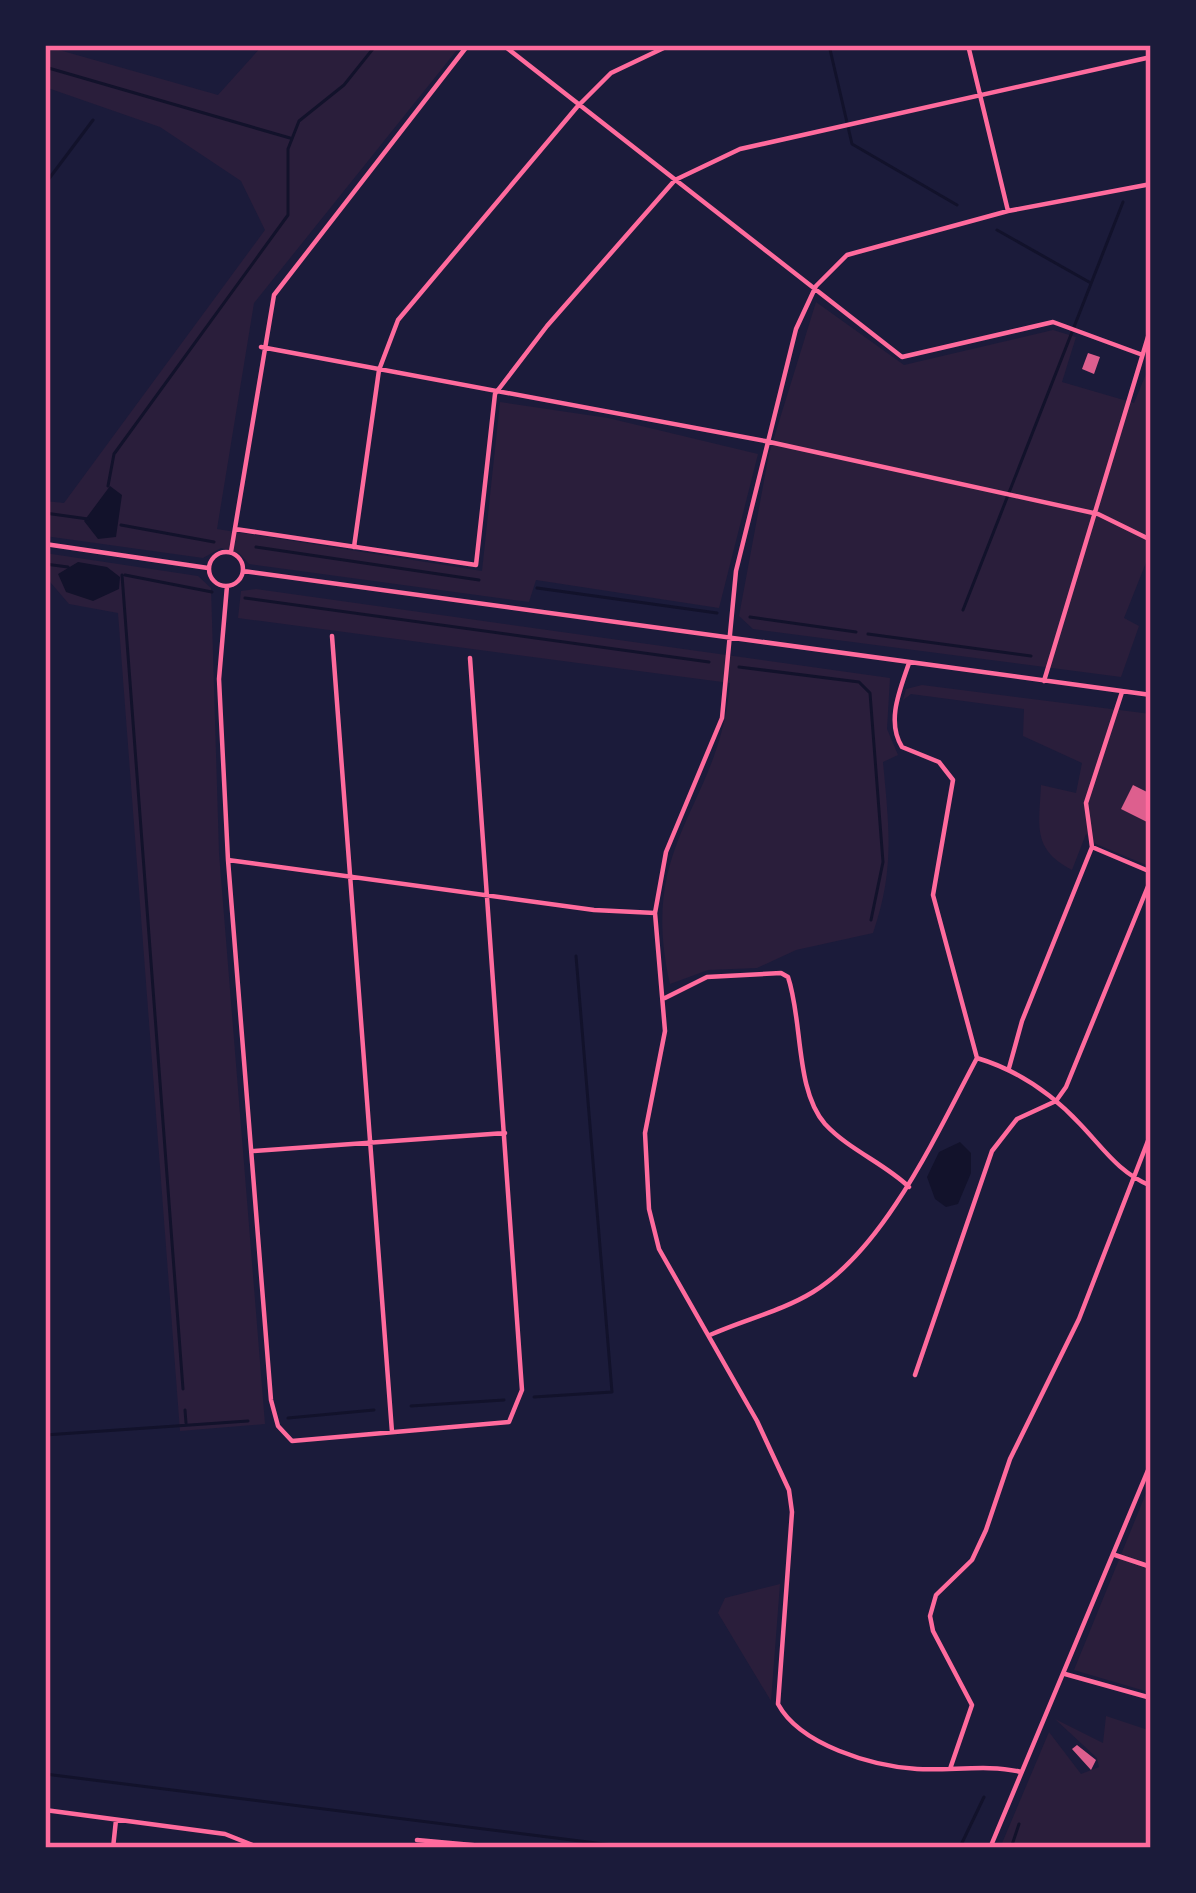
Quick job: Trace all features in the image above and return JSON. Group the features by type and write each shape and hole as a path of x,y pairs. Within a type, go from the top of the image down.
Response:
{"street":[{"path":"243,571 231,552 261,347 274,296 302,253 468,45"},
{"path":"503,45 902,357 1053,322 1140,354"},
{"path":"354,547 380,370 398,320 577,107 611,73 670,45"},
{"path":"968,45 1008,211"},
{"path":"235,529 476,565 496,394 547,326 675,180 740,149 1151,57"},
{"path":"1021,1772 880,1761 804,1735 787,1721 778,1704 793,1512 789,1490 710,1335 659,1249 649,1209 646,1132 657,1092 665,998 655,913 666,852 722,718 736,571 796,329 816,286 847,255 1008,211 1151,184"},
{"path":"1044,681 1151,327"},
{"path":"261,347 765,442 1098,514 1151,540"},
{"path":"45,544 208,568"},
{"path":"208,568 215,555 231,552"},
{"path":"208,568 215,583 226,586"},
{"path":"470,658 522,1390 518,1412 509,1422 292,1442 278,1426 271,1400 228,860 219,679 226,586 243,571 1151,695"},
{"path":"332,636 392,1434"},
{"path":"710,1335 824,1285 910,1187 977,1058 933,895 953,780 939,762 902,747 895,730 897,697 909,663"},
{"path":"1009,1068 1022,1021 1092,847 1086,803 1122,692"},
{"path":"915,1376 992,1151 1017,1119 1056,1101 1151,876 1092,847"},
{"path":"228,860 594,910 655,913"},
{"path":"665,998 707,977 781,973 788,977 802,1027 803,1076 822,1121 910,1187"},
{"path":"977,1058 1009,1068 1056,1101 1133,1179 1151,1186"},
{"path":"251,1151 505,1133"},
{"path":"950,1770 972,1705 933,1631 936,1595 972,1560 986,1530 1010,1459 1057,1355 1079,1319 1151,1133"},
{"path":"990,1848 1151,1463"},
{"path":"1115,1555 1151,1567"},
{"path":"1065,1674 1151,1698"},
{"path":"45,1810 225,1834 260,1848"},
{"path":"113,1848 116,1820"},
{"path":"224,1848 225,1834"},
{"path":"418,1840 505,1848"}],"shaded area":[{"path":"263,45 461,45 254,303 217,529 482,571 500,402 608,418 758,454 719,608 536,580 529,602 249,564 239,553 221,548 203,558 45,536 45,501 64,503 265,230 241,181 160,127 45,87 45,46 218,95"},
{"path":"816,302 904,365 1053,330 1076,337 1062,382 1134,403 1151,362 1151,550 1124,618 1139,626 1121,677 753,629 739,616 769,454"},
{"path":"110,486 122,495 116,537 98,539 84,521"},
{"path":"45,553 198,576 211,588 219,853 265,1424 180,1431 118,613 69,604 45,576"},
{"path":"78,562 107,567 120,577 119,589 93,601 66,592 58,574"},
{"path":"256,589 890,678 887,729 898,755 883,762 887,868 873,933 796,950 757,968 708,970 670,984 663,935 664,894 672,858 712,762 730,683 238,618 241,591"},
{"path":"922,685 1151,714 1151,867 1096,844 1086,834 1072,870 1059,862 1041,835 1041,785 1076,793 1082,763 1023,736 1024,709 911,694 903,700 906,689"},
{"path":"960,1142 971,1153 971,1173 958,1204 946,1207 935,1199 927,1177 939,1152"},
{"path":"1151,1481 1151,1685 1145,1691 1074,1670"},
{"path":"780,1584 771,1701 718,1613 725,1598"},
{"path":"1106,1716 1151,1731 1151,1848 1000,1848 1049,1732 1081,1774 1099,1767 1097,1758 1055,1719 1103,1743"}],"building":[{"path":"1088,353 1100,357 1094,374 1082,369"},
{"path":"1133,785 1151,794 1151,824 1121,809"},
{"path":"1077,1745 1096,1760 1091,1770 1072,1749"}],"waterway":[{"path":"108,486 114,454 288,215 288,149 299,121 344,85 376,45"},
{"path":"829,45 852,144 957,205"},
{"path":"45,67 290,138"},
{"path":"45,184 93,120"},
{"path":"963,610 1123,202"},
{"path":"997,230 1089,282"},
{"path":"45,513 88,519"},
{"path":"121,525 214,542"},
{"path":"256,547 479,580"},
{"path":"45,564 68,567"},
{"path":"122,575 183,1389"},
{"path":"125,575 212,592"},
{"path":"537,588 717,613"},
{"path":"245,598 709,662"},
{"path":"750,617 856,632"},
{"path":"868,634 1031,656"},
{"path":"739,667 859,682 870,693 883,862 871,920"},
{"path":"534,1397 612,1392 576,956"},
{"path":"411,1406 504,1400"},
{"path":"185,1410 186,1423"},
{"path":"288,1418 374,1410"},
{"path":"45,1435 248,1421"},
{"path":"45,1774 636,1848"},
{"path":"960,1847 984,1797"},
{"path":"1011,1848 1019,1824"}]}
